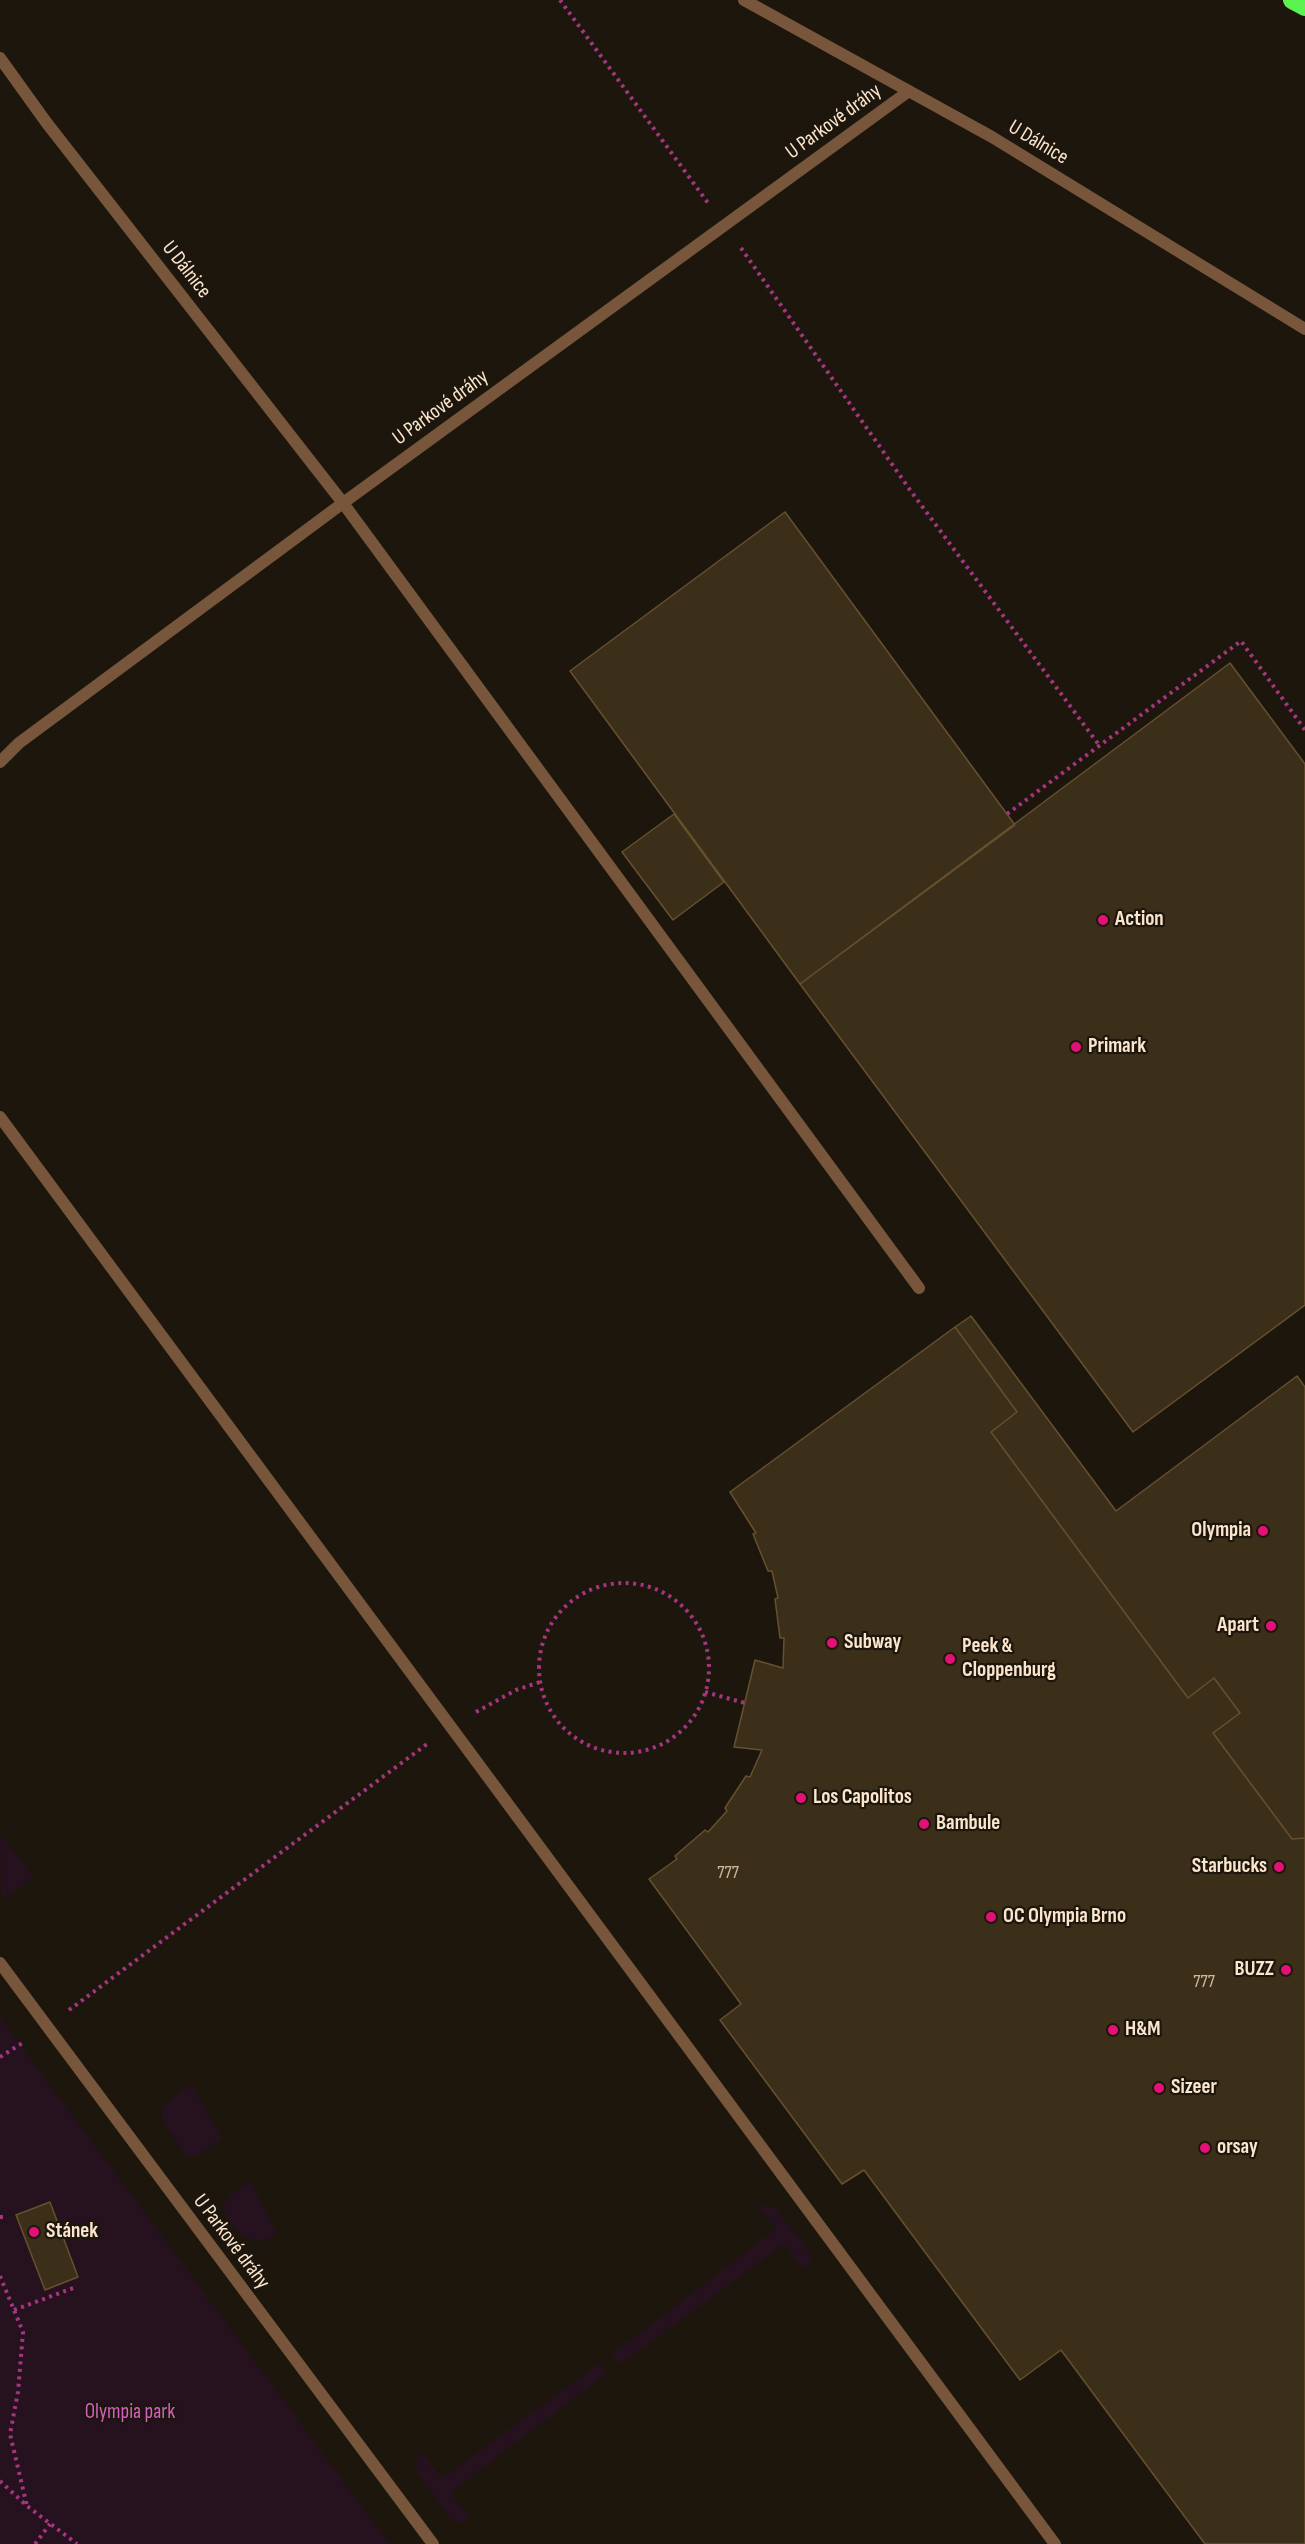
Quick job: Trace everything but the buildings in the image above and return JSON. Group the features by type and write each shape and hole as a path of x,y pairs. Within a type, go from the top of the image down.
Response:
{"highway":[{"path":"1292,0 1305,7"}],"street":[{"name":"U Dálnice","path":"744,0 992,137 1305,329"},
{"name":"U Dálnice","path":"0,58 46,122 343,503 919,1287"},
{"name":"U Parkové dráhy","path":"0,762 19,743 343,503 909,92"},
{"path":"0,1117 1055,2544"},
{"name":"U Parkové dráhy","path":"0,1963 433,2544"}],"path":[{"path":"560,0 725,226 910,490 1099,745"},
{"path":"1007,814 1241,641 1305,730"},
{"path":"616,1583 644,1584 669,1595 691,1613 705,1637 710,1665 705,1692 694,1718 674,1738 648,1750 620,1754 591,1747 567,1732 550,1710 540,1682 540,1654 549,1628 566,1606 589,1590 616,1583"},
{"path":"0,2057 46,2027 451,1726 516,1690 540,1682"},
{"path":"705,1692 745,1703"},
{"path":"0,2217 6,2217"},
{"path":"0,2276 23,2332 18,2392 10,2434 27,2506"},
{"path":"14,2310 76,2287"},
{"path":"0,2481 27,2506 77,2544"},
{"path":"35,2544 50,2523"}],"green space":[{"path":"0,1834 34,1877 14,1892 1,1897"},
{"name":"Olympia park","path":"0,2017 390,2544 0,2544"},
{"path":"191,2084 222,2139 196,2156 186,2156 162,2120 163,2106"},
{"path":"251,2181 277,2234 259,2242 245,2237 232,2227 222,2206 231,2194"},
{"path":"765,2205 775,2207 809,2251 812,2261 803,2269 784,2244 620,2365 612,2354 776,2229 758,2207"},
{"path":"600,2363 607,2373 450,2493 468,2515 468,2521 461,2523 452,2521 417,2473 416,2459 423,2454 442,2478"}],"place":[{"name":"Action","path":"1103,920"},
{"name":"Primark","path":"1076,1047"},
{"name":"Olympia","path":"1263,1531"},
{"name":"Apart","path":"1271,1626"},
{"name":"Subway","path":"832,1643"},
{"name":"Peek & Cloppenburg","path":"950,1659"},
{"name":"Los Capolitos","path":"801,1798"},
{"name":"Bambule","path":"924,1824"},
{"name":"Starbucks","path":"1279,1867"},
{"name":"OC Olympia Brno","path":"991,1917"},
{"name":"BUZZ","path":"1286,1970"},
{"name":"H&M","path":"1113,2030"},
{"name":"Sizeer","path":"1159,2088"},
{"name":"orsay","path":"1205,2148"},
{"name":"Stánek","path":"34,2232"}]}
